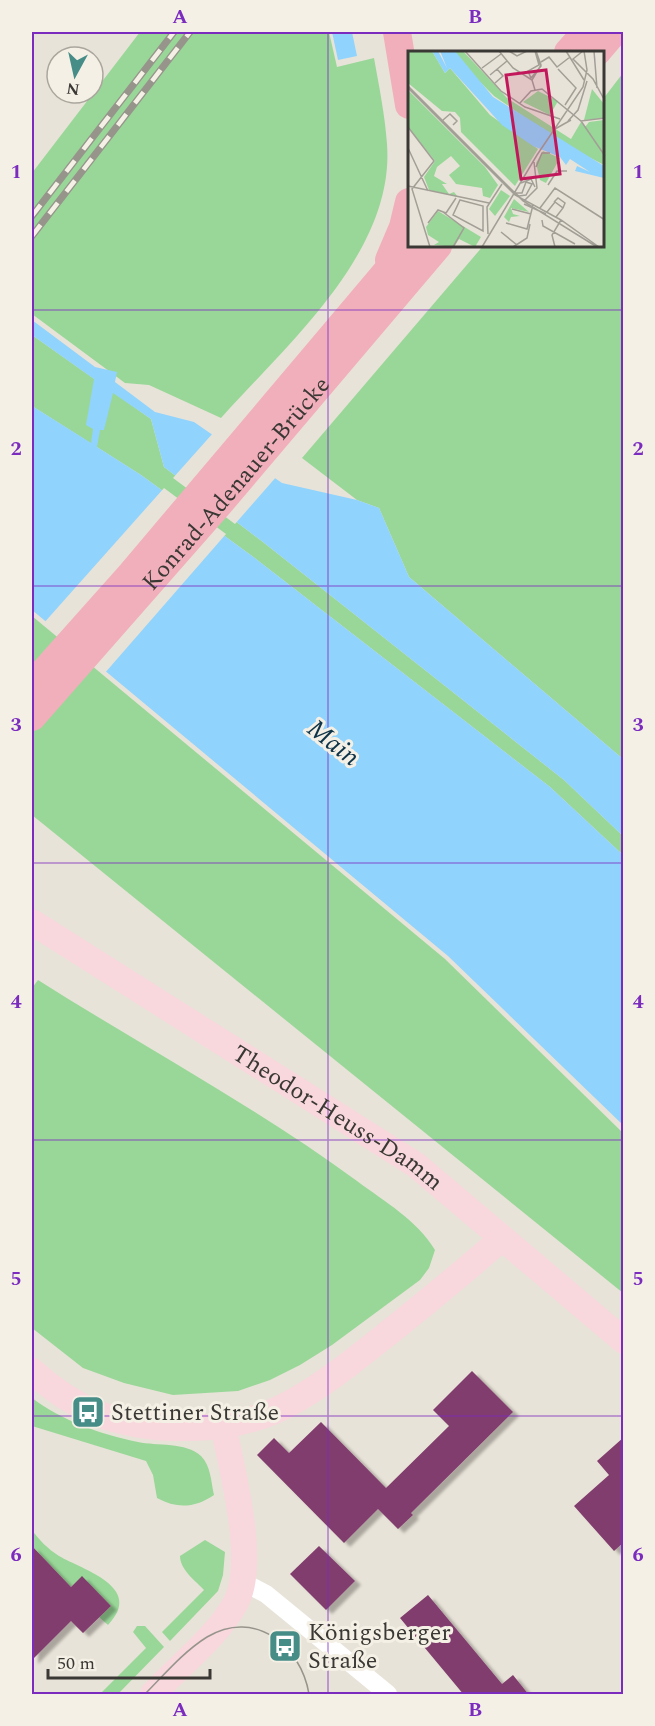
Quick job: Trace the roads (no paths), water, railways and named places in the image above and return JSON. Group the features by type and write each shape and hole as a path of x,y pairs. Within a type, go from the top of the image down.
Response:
{"main road":[{"path":"397,32 408,99"},
{"path":"569,51 586,32"},
{"path":"598,51 614,32"},
{"path":"375,286 395,249 408,205"},
{"path":"375,286 408,246"},
{"name":"Konrad-Adenauer-Brücke","path":"32,717 235,485 436,248"},
{"name":"Konrad-Adenauer-Brücke","path":"32,685 130,574 375,286"},
{"name":"Theodor-Heuss-Damm","path":"32,922 416,1165 624,1341"},
{"path":"32,1371 73,1402 97,1413 125,1421 189,1427 224,1425 251,1419 281,1408 346,1367 466,1271 502,1238"},
{"path":"153,1695 221,1622 236,1602 243,1582 245,1554 224,1425"}],"street":[{"path":"243,1582 266,1594 388,1695"}],"water":[{"path":"332,32 352,32 357,56 338,60"},
{"name":"Main","path":"32,320 95,367 117,372 115,382 155,412 194,422 282,483 357,500 379,508 409,577 623,759 623,836 564,780 263,542 164,467 151,419 113,393 104,430 100,430 97,447 141,475 252,556 550,787 623,855 623,1125 448,956 32,610 32,406 91,443 93,429 86,425 94,379 32,335"}],"tram line":[{"path":"145,1694 198,1643 225,1629 242,1627 258,1630 273,1637 286,1647 304,1677 309,1694"}],"railway":[{"path":"32,216 174,32"},
{"path":"32,236 190,32"}],"place":[{"name":"Stettiner Straße","path":"88,1412"},
{"name":"Königsberger Straße","path":"285,1646"}]}
